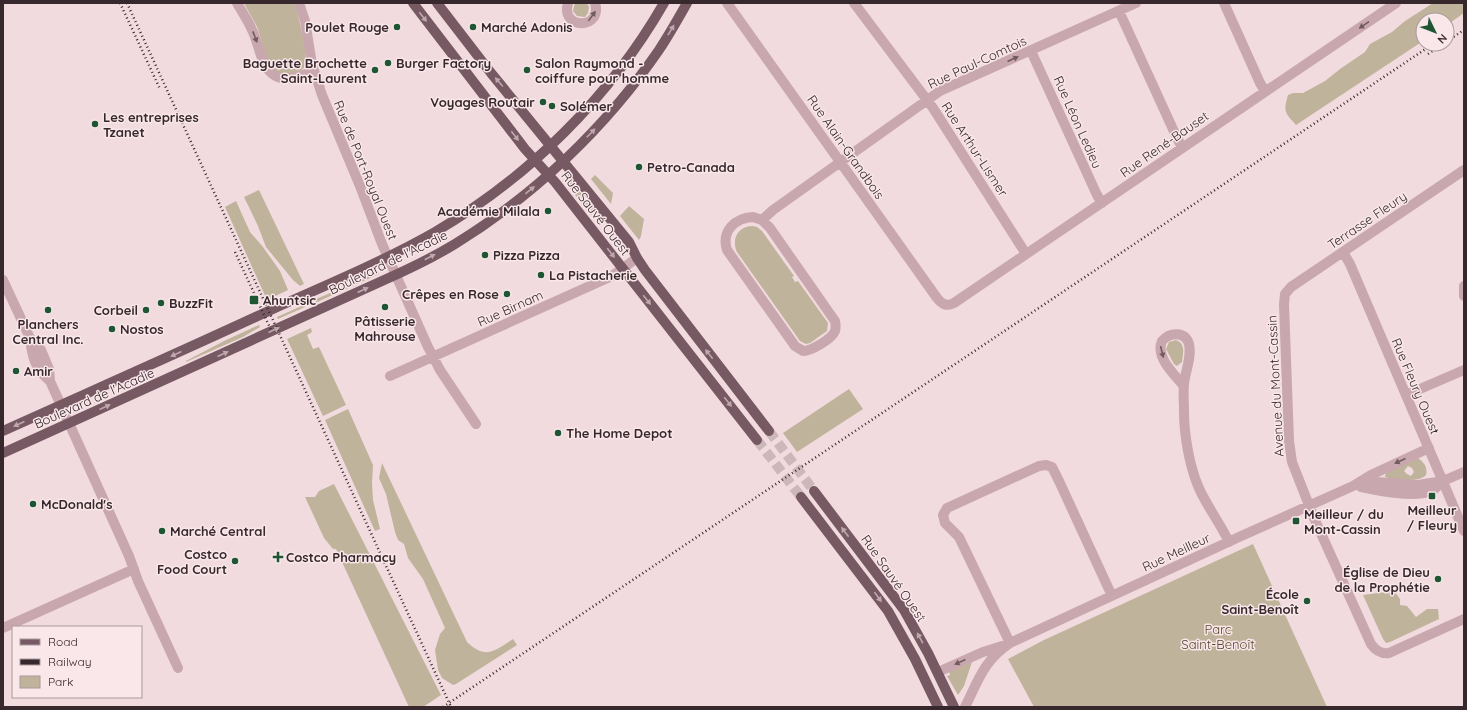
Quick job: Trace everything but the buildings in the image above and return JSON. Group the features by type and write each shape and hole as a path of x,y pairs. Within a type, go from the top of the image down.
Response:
{"main road":[{"name":"Rue Sauvé Ouest","path":"413,3 525,149 548,174 757,440"},
{"name":"Rue Sauvé Ouest","path":"437,3 491,73 629,242 637,258 769,431"},
{"name":"Boulevard de l'Acadie","path":"3,431 387,256 433,233 464,214 496,191 535,159 582,114 614,76 642,38 664,3"},
{"name":"Boulevard de l'Acadie","path":"3,453 396,275 441,252 477,229 510,206 548,174 598,126 629,90 659,50 687,3"},
{"name":"Rue Sauvé Ouest","path":"814,491 900,604 938,672 954,707"},
{"name":"Rue Sauvé Ouest","path":"801,497 881,601 910,650 938,707"}],"street":[{"path":"237,3 253,31 266,67 272,74 278,77 288,78 314,72"},
{"name":"Rue de Port-Royal Ouest","path":"300,3 305,21 314,72 387,256 440,370 476,424"},
{"path":"568,3 567,10 570,18 582,24 589,22 593,18 596,10 595,3"},
{"name":"Rue Alain-Grandbois","path":"727,3 937,298 942,304 945,305"},
{"name":"Rue Arthur-Lismer","path":"854,3 927,100 1026,254"},
{"name":"Rue Paul-Comtois","path":"762,220 773,210 940,92 1136,3"},
{"path":"1224,3 1265,91"},
{"name":"Rue René-Bauset","path":"945,305 954,303 1396,3"},
{"path":"1119,11 1182,147"},
{"name":"Rue Léon Ledieu","path":"1031,50 1096,195 1102,203"},
{"name":"Terrasse Fleury","path":"1286,291 1464,170"},
{"path":"749,218 757,218 762,220 770,228 835,321 836,328 833,335 808,351 801,351 795,346 732,258 727,248 726,235 734,223 738,220 749,218"},
{"name":"Rue Fleury Ouest","path":"1343,252 1350,264 1464,531"},
{"name":"Rue Birnam","path":"390,376 591,286 623,269 637,258"},
{"path":"3,280 30,338 41,350 49,369 50,381 178,668"},
{"path":"1464,286 1464,296"},
{"name":"Avenue du Mont-Cassin","path":"1286,291 1284,304 1289,448 1293,466 1309,506 1367,636 1379,652 1386,653 1395,651 1464,619"},
{"path":"1183,385 1165,362 1160,350 1162,341 1170,335 1177,334 1182,336 1188,344 1189,354 1183,385 1184,412 1186,438 1196,481 1229,542"},
{"path":"1406,395 1464,370"},
{"name":"Rue Meilleur","path":"938,672 983,652 1010,643 1354,486 1370,475 1429,448"},
{"path":"1010,643 960,537 945,523 943,515 947,508 1038,466 1046,465 1052,467 1060,481 1112,596"},
{"path":"1354,486 1420,493 1433,491 1443,481 1464,472"},
{"path":"3,628 134,570"},
{"name":"Rue Meilleur","path":"965,707 980,674 987,664 1000,650 1010,643"}],"green space":[{"path":"244,3 294,3 306,54 305,66 302,69 295,73 284,74 278,73 273,69 267,58 257,27"},
{"path":"575,3 587,3 589,7 588,13 585,17 577,16 573,11"},
{"path":"1433,3 1464,3 1464,13 1455,19 1455,12 1419,12"},
{"path":"1415,15 1415,46 1296,125 1289,118 1285,109 1288,95 1293,93 1303,93 1325,81 1365,52 1370,44 1392,32"},
{"path":"595,175 613,193 611,204 591,179"},
{"path":"569,178 596,212 591,215 564,181"},
{"path":"259,190 304,284 300,286 293,280 266,247 244,197"},
{"path":"236,201 250,232 280,271 288,290 267,300 225,207"},
{"path":"629,206 644,219 639,240 620,216"},
{"path":"753,226 762,231 794,276 792,277 795,282 798,281 828,323 827,331 810,343 806,344 800,341 737,252 735,247 735,238 737,234 743,228"},
{"path":"378,272 379,274 315,303 314,300"},
{"path":"304,305 305,307 278,319 277,317"},
{"path":"259,325 260,327 243,337 186,362 224,341"},
{"path":"311,328 312,332 307,335 313,349 319,347 346,405 323,416 287,339"},
{"path":"1176,340 1183,346 1182,362 1177,366 1174,364 1166,349 1169,342"},
{"path":"849,389 863,409 797,452 783,433"},
{"path":"348,409 373,465 373,500 380,529 375,531 325,420"},
{"path":"1418,458 1425,465 1426,475 1423,478 1407,480 1385,477 1386,472","holes":["1408,466 1412,468 1414,472 1411,476 1404,471"]},
{"path":"382,463 467,642 474,648 485,652 495,650 513,639 517,645 453,685 442,678 438,670 435,650 440,634 445,628 423,579 408,558 404,544 398,540 386,494 379,478"},
{"path":"334,484 441,695 423,707 409,707 336,549 333,549 324,538 305,497 315,497 319,491"},
{"name":"Parc Saint-Benoît","path":"1253,544 1327,707 1034,707 1008,659 1044,640"},
{"path":"1395,592 1400,599 1400,605 1407,606 1416,617 1427,609 1438,609 1439,619 1386,643 1363,595"},
{"path":"972,662 964,686 958,695 947,676 950,675 949,672"}],"tunnel":[{"path":"769,431 814,491"},
{"path":"757,440 801,497"}],"railway":[{"path":"120,3 160,89"},
{"path":"127,3 451,707"},
{"path":"1455,36 1464,30"},
{"path":"443,707 1421,52"},
{"path":"235,252 272,332"}],"place":[{"name":"Poulet Rouge","path":"397,27"},
{"name":"Marché Adonis","path":"473,27"},
{"name":"Burger Factory","path":"388,63"},
{"name":"Baguette Brochette Saint-Laurent","path":"375,70"},
{"name":"Salon Raymond - coiffure pour homme","path":"527,70"},
{"name":"Voyages Routair","path":"543,102"},
{"name":"Solémer","path":"552,106"},
{"name":"Les entreprises Tzanet","path":"95,124"},
{"name":"Petro-Canada","path":"639,167"},
{"name":"Académie Milala","path":"548,211"},
{"name":"Pizza Pizza","path":"485,255"},
{"name":"La Pistacherie","path":"541,275"},
{"name":"Crêpes en Rose","path":"507,294"},
{"name":"Ahuntsic","path":"254,300"},
{"name":"BuzzFit","path":"161,303"},
{"name":"Pâtisserie Mahrouse","path":"385,307"},
{"name":"Planchers Central Inc.","path":"48,310"},
{"name":"Corbeil","path":"146,310"},
{"name":"Nostos","path":"112,329"},
{"name":"Amir","path":"16,371"},
{"name":"The Home Depot","path":"558,433"},
{"name":"Meilleur / Fleury","path":"1432,496"},
{"name":"McDonald's","path":"33,504"},
{"name":"Meilleur / du Mont-Cassin","path":"1296,521"},
{"name":"Marché Central","path":"162,531"},
{"name":"Costco Pharmacy","path":"278,557"},
{"name":"Costco Food Court","path":"235,561"},
{"name":"Église de Dieu de la Prophétie","path":"1438,579"},
{"name":"École Saint-Benoît","path":"1307,601"}]}
